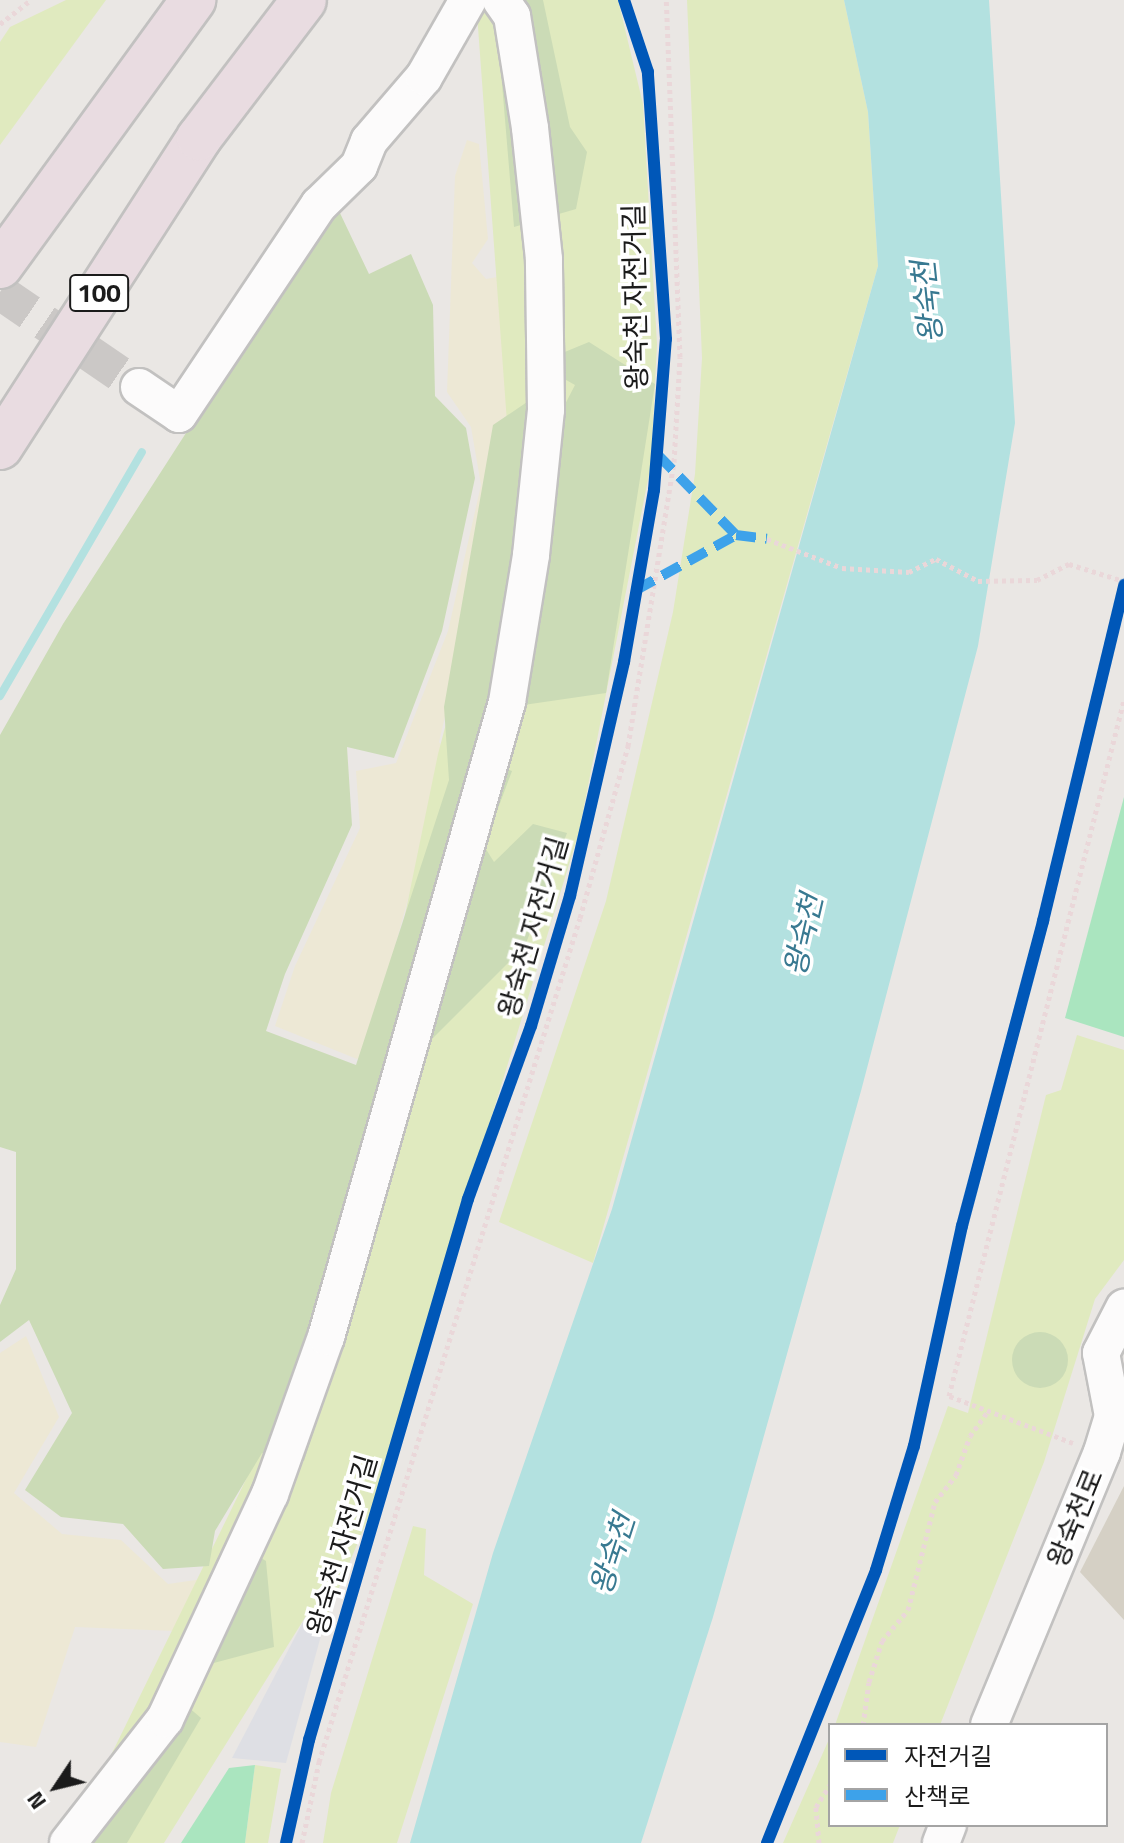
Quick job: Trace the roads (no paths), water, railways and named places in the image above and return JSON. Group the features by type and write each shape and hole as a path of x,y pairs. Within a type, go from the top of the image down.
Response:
{"highway":[{"path":"0,266 193,0"},
{"name":"100","path":"0,447 199,138 304,0"}],"street":[{"path":"139,387 179,414 319,205 359,166 369,141 424,77 468,0"},
{"path":"68,1843 165,1719 270,1494 326,1337 507,702 531,555 546,410 544,259 530,128 512,16 501,0"},
{"name":"왕숙천로","path":"990,1723 1116,1429 1101,1353 1124,1308"}],"water":[{"name":"왕숙천","path":"844,0 989,0 1015,423 978,646 861,1091 713,1617 641,1843 410,1843 493,1553 612,1209 878,266 868,112"}],"waterway":[{"path":"0,696 142,452"}],"tunnel":[{"path":"0,292 139,387"}]}
